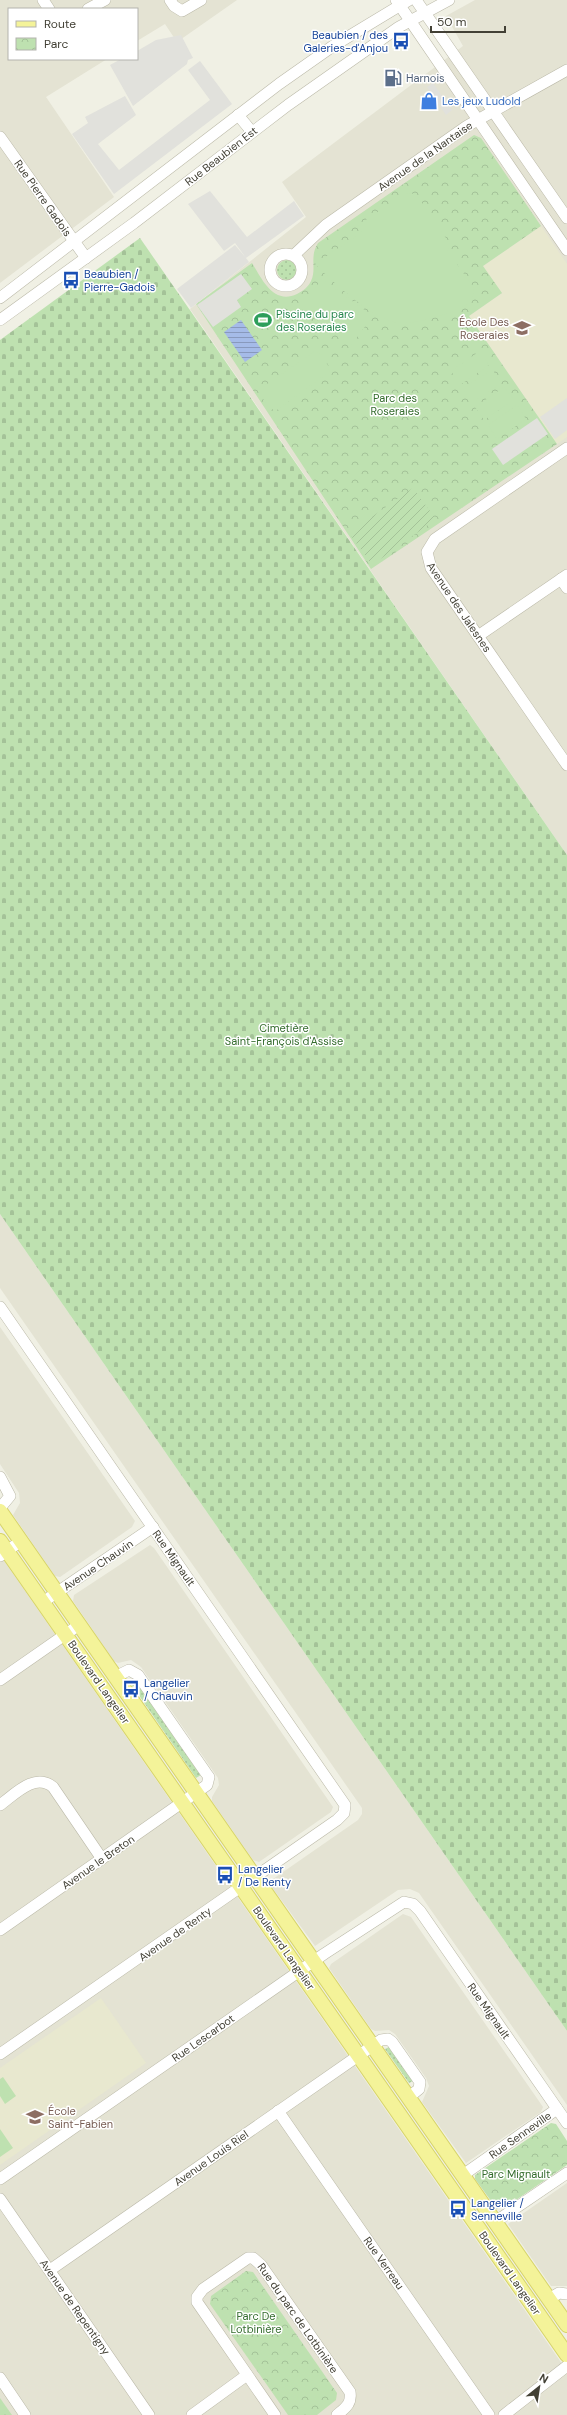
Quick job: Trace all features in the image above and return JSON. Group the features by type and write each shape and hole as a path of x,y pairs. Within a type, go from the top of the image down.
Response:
{"main road":[{"name":"Boulevard Langelier","path":"0,1510 56,1593 567,2325"},
{"name":"Boulevard Langelier","path":"2,1549 43,1602 567,2355"}],"street":[{"path":"43,0 49,8"},
{"path":"90,8 105,0"},
{"path":"170,0 174,6 182,11 200,0"},
{"path":"416,0 567,218"},
{"name":"Rue Beaubien Est","path":"0,320 86,258 252,132 344,66 411,21 449,0"},
{"path":"401,2 411,21 567,250"},
{"name":"Rue Beaubien Est","path":"0,298 238,115 333,46 401,2"},
{"name":"Avenue de la Nantaise","path":"294,255 326,225 478,119 567,70"},
{"path":"238,115 252,132"},
{"name":"Rue Pierre Gadois","path":"0,137 86,258"},
{"name":"Avenue des Jalesnes","path":"567,448 435,539 426,552 431,568 567,766"},
{"path":"478,636 565,581"},
{"name":"Rue Mignault","path":"0,1307 342,1798 345,1809"},
{"name":"Boulevard Langelier","path":"0,1477 10,1496 0,1510"},
{"name":"Avenue Chauvin","path":"43,1602 152,1527"},
{"path":"2,1549 21,1541"},
{"path":"0,1680 79,1625"},
{"name":"Boulevard Langelier","path":"115,1677 129,1670 138,1675 209,1777 207,1785 197,1794"},
{"path":"0,1805 36,1782 47,1782 53,1787 102,1860"},
{"name":"Avenue le Breton","path":"0,1930 197,1794"},
{"name":"Avenue de Renty","path":"0,2054 242,1888 337,1820 345,1809"},
{"name":"Rue Mignault","path":"408,1902 420,1911 567,2123"},
{"name":"Rue Lescarbot","path":"0,2179 400,1903 408,1902"},
{"name":"Avenue Louis Riel","path":"50,2270 373,2046"},
{"name":"Rue Senneville","path":"463,2175 557,2109"},
{"name":"Rue Verreau","path":"278,2111 489,2415"},
{"path":"495,2222 567,2173"},
{"name":"Avenue de Repentigny","path":"0,2199 149,2415"},
{"name":"Rue du parc de Lotbinière","path":"275,2415 200,2307 197,2297 203,2289 243,2260 253,2258 261,2265 350,2392 351,2399 348,2405 337,2415"},
{"path":"549,2299 559,2293 567,2294"},
{"path":"504,2415 567,2366"},
{"path":"192,2415 247,2375"},
{"path":"0,2378 26,2415"}],"shaded area":[{"path":"0,0 237,0 177,42 165,24 138,40 138,8 8,8 8,60 105,60 46,97 114,197 0,283"},
{"path":"475,0 567,0 567,855 190,309 306,217 282,182 463,46 446,16"},
{"path":"181,35 193,58 188,60 187,64 133,106 110,65 119,60 138,60 138,50 156,40"},
{"path":"200,61 232,104 114,194 72,134 88,123 85,117 125,96 136,115 98,144 119,170 210,100 188,70"},
{"path":"433,83 452,110 446,115 427,87"},
{"path":"210,191 247,237 294,201 304,216 246,258 235,243 224,251 188,204"},
{"name":"École Des Roseraies","path":"541,226 567,264 567,437 557,444 469,316 502,293 483,266"},
{"path":"235,245 249,262 191,308 177,289"},
{"path":"241,274 252,289 237,300 241,307 213,327 197,305"},
{"path":"567,398 567,430 555,439 540,417"},
{"path":"537,418 548,434 503,465 492,449"},
{"path":"0,1214 567,2031 567,2105 419,1893 410,1889 398,1890 315,1946 271,1886 273,1879 358,1820 362,1814 362,1808 0,1288"},
{"path":"0,1327 135,1521 132,1527 60,1577 55,1576 13,1515 20,1503 19,1493 0,1464"},
{"path":"150,1545 154,1548 333,1807 331,1812 259,1862 253,1860 212,1801 212,1797 219,1785 218,1778 141,1667 131,1660 118,1663 114,1661 73,1601 74,1595"},
{"path":"0,1555 567,2371 567,2415 0,2415"},
{"path":"403,1914 411,1917 543,2107 541,2112 466,2163 422,2102 429,2086 426,2078 395,2034 389,2030 375,2031 371,2029 329,1968 331,1964"},
{"name":"École Saint-Fabien","path":"101,1998 146,2063 0,2165 0,2068"},
{"path":"567,2183 567,2286 551,2286 508,2224"}],"green space":[{"name":"Parc des Roseraies","path":"474,135 481,138 541,226 483,266 502,293 469,316 557,444 371,569 196,304 252,263 264,283 275,293 281,296 289,296 299,293 307,287 313,276 313,258 315,248 318,243"},
{"path":"406,193 416,194 452,247 447,250 474,288 472,302 464,306 428,319 410,323 401,323 391,321 367,309 343,290 315,264 362,232 358,225"},
{"name":"Cimetière Saint-François d'Assise","path":"140,238 567,855 567,2031 0,1214 0,340"},
{"path":"287,260 294,263 297,270 294,277 287,280 280,277 277,270 280,263"},
{"path":"322,279 373,316 351,345 300,308"},
{"path":"315,351 318,352 325,360 329,372 277,410 270,409 259,393 260,389"},
{"path":"480,351 489,365 460,385 451,371"},
{"path":"492,369 501,383 472,403 463,389"},
{"path":"504,387 514,400 484,420 475,407"},
{"path":"517,405 526,419 497,439 488,425"},
{"path":"413,488 436,519 372,565 349,533"},
{"path":"135,1680 201,1775 196,1778 136,1691 135,1685 132,1687 131,1684"},
{"path":"389,2047 413,2081 409,2083 385,2049"},
{"path":"3,2077 16,2096 5,2104 0,2096 0,2079"},
{"name":"Parc Mignault","path":"551,2123 556,2124 567,2141 567,2165 516,2200 515,2198 497,2209 475,2179 475,2175"},
{"path":"0,2129 13,2148 0,2157"},
{"name":"Parc De Lotbinière","path":"246,2271 253,2272 337,2393 336,2400 317,2415 288,2415 210,2304 211,2296"},
{"path":"0,2398 12,2415 0,2415"}],"water":[{"path":"241,320 262,350 245,362 224,332"}],"place":[{"name":"Beaubien / des Galeries-d'Anjou","path":"401,41"},
{"name":"Harnois","path":"393,78"},
{"name":"Les jeux Ludold","path":"429,101"},
{"name":"Beaubien / Pierre-Gadois","path":"71,280"},
{"name":"Piscine du parc des Roseraies","path":"263,320"},
{"name":"École Des Roseraies","path":"522,328"},
{"name":"Langelier / Chauvin","path":"131,1689"},
{"name":"Langelier / De Renty","path":"225,1875"},
{"name":"École Saint-Fabien","path":"35,2117"},
{"name":"Langelier / Senneville","path":"458,2209"}]}
